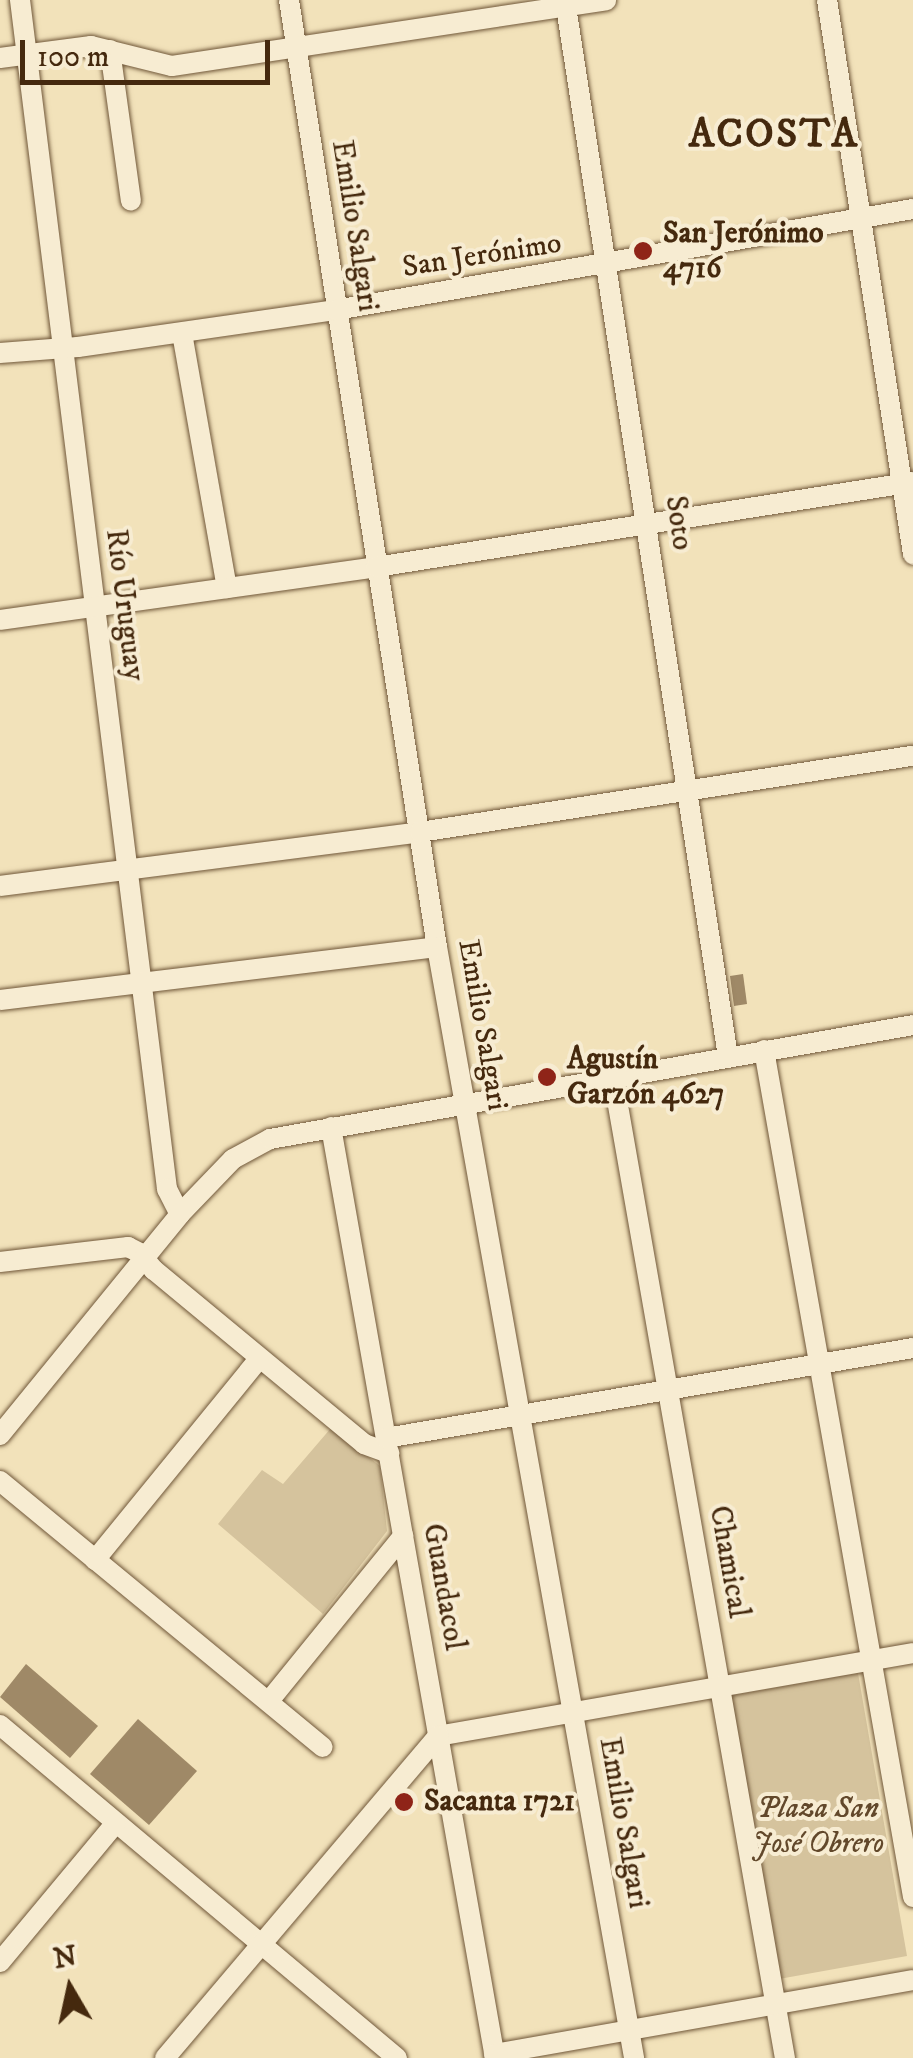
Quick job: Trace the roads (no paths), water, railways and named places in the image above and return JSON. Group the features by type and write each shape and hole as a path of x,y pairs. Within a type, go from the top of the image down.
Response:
{"street":[{"name":"Río Uruguay","path":"20,0 167,1190 180,1214"},
{"name":"Emilio Salgari","path":"289,0 437,947 634,2058"},
{"path":"0,58 91,46 172,66 565,3 606,0"},
{"path":"827,0 908,483 913,554"},
{"name":"Soto","path":"565,3 728,1056"},
{"path":"110,50 131,201"},
{"name":"San Jerónimo","path":"0,354 336,310 913,209"},
{"path":"182,333 227,588"},
{"path":"0,620 376,567 908,483"},
{"path":"0,886 420,832 913,756"},
{"path":"0,1000 437,947"},
{"path":"0,1434 146,1261 180,1214 233,1159 270,1139 913,1024"},
{"path":"764,1050 913,1897"},
{"name":"Chamical","path":"613,1077 785,2058"},
{"name":"Guandacol","path":"331,1127 494,2056"},
{"path":"0,1262 128,1247 364,1444 388,1446 521,1415 913,1348"},
{"path":"95,1560 259,1359"},
{"path":"0,1481 323,1747"},
{"path":"269,1702 403,1536"},
{"path":"166,2058 438,1736 913,1654"},
{"path":"0,1725 397,2058"},
{"path":"0,1962 115,1824"},
{"path":"494,2056 913,1980"}],"place":[{"name":"San Jerónimo 4716","path":"643,251"},
{"name":"Agustín Garzón 4627","path":"547,1077"},
{"name":"Sacanta 1721","path":"404,1802"}],"district":[{"name":"ACOSTA","path":"774,135"}],"park label":[{"name":"Plaza San José Obrero","path":"818,1826"}]}
